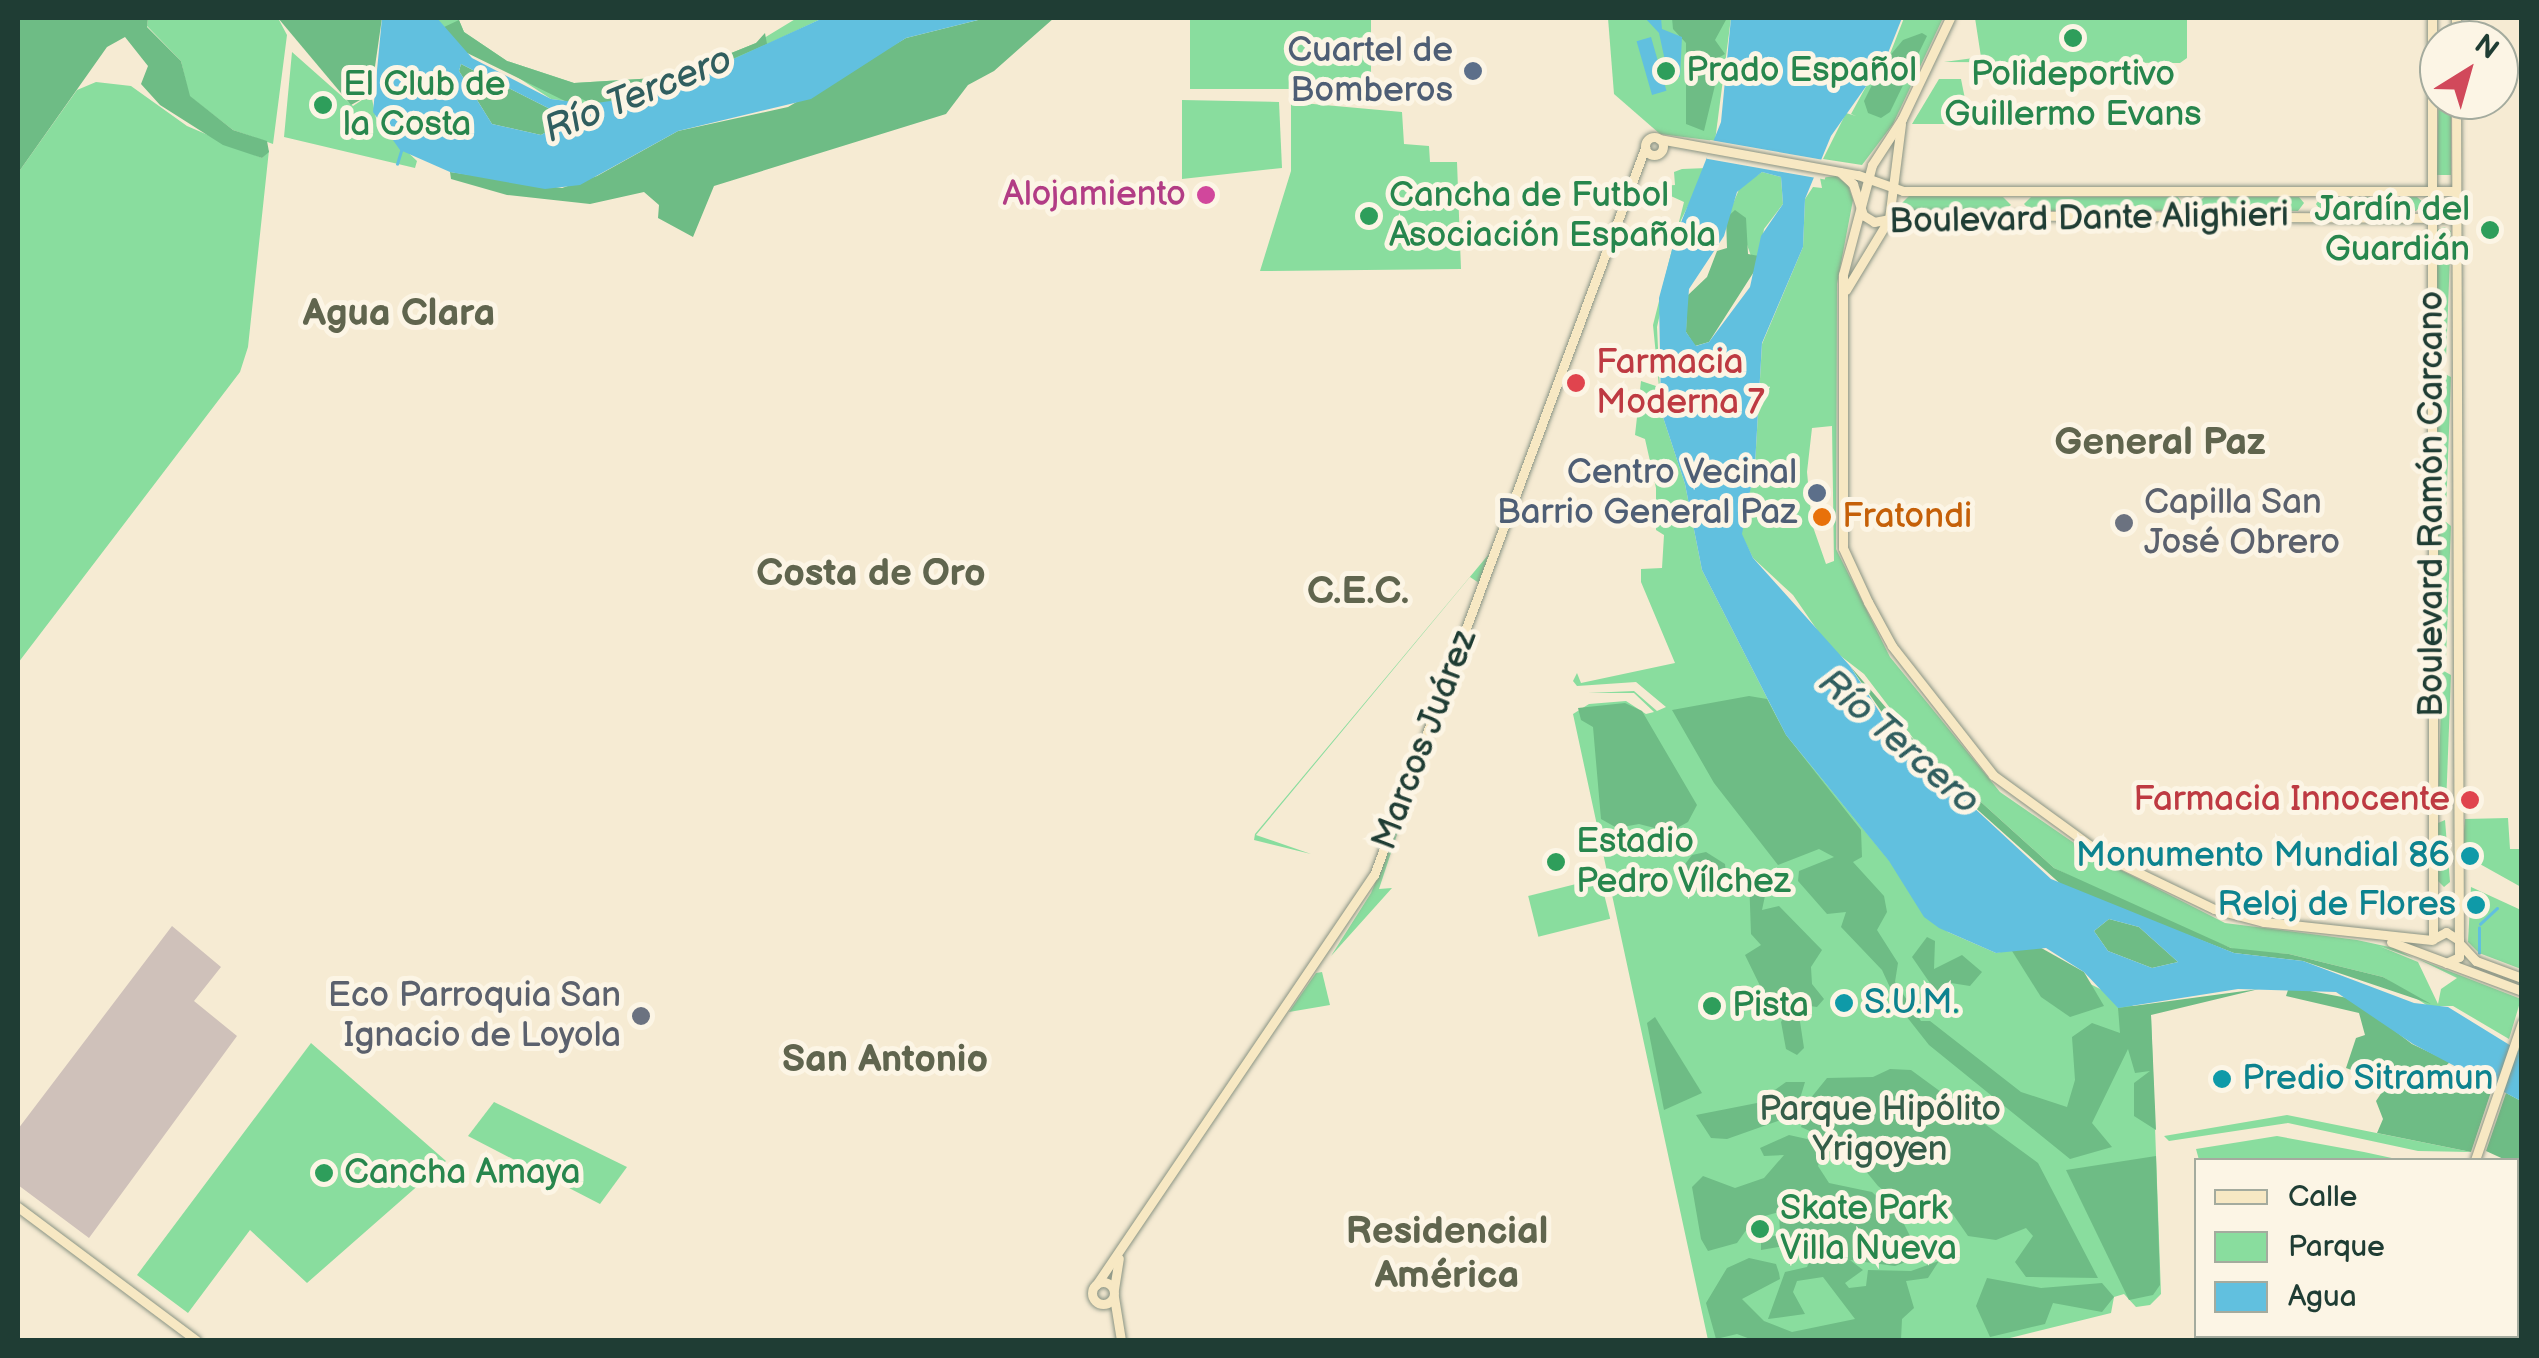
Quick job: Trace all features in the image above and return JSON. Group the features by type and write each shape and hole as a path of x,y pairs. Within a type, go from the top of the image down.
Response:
{"main road":[{"path":"1950,18 1902,119 1872,165 1859,208 1844,298 1844,554 1892,646 1973,750 2025,802 2167,888 2264,922 2432,940 2446,932 2476,961 2522,978"},
{"name":"Boulevard Ramón Carcano","path":"2432,18 2432,940 2437,961"},
{"path":"1844,298 1889,219 1902,119"},
{"name":"Boulevard Ramón Carcano","path":"2456,120 2455,888 2460,942"},
{"path":"1682,145 1659,154 1645,148 1649,139 1660,139 1836,170 1872,165"},
{"path":"1659,154 1660,139"},
{"name":"Marcos Juárez","path":"1096,1285 1374,875 1645,148"},
{"name":"Marcos Juárez","path":"1634,182 1659,154"},
{"name":"Boulevard Dante Alighieri","path":"1836,170 1896,188 2456,191"},
{"name":"Boulevard Dante Alighieri","path":"1836,170 1853,184 1859,208 1869,220 2456,218"},
{"path":"2433,880 2441,892 2455,888"},
{"path":"2354,933 2522,991"},
{"path":"2437,961 2456,960 2460,942"},
{"path":"2476,1158 2522,1023"},
{"path":"18,1207 196,1340"},
{"name":"Marcos Juárez","path":"1121,1249 1112,1298 1121,1340"},
{"path":"1104,1282 1112,1298 1095,1300 1096,1285 1104,1282"}],"shaded area":[{"path":"172,926 221,967 194,1001 237,1036 89,1238 18,1185 18,1129"}],"green space":[{"path":"18,18 148,18 147,27 181,61 190,96 233,130 267,141 269,152 262,158 223,145 160,105 141,84 148,66 125,37 107,47 18,173"},
{"path":"148,18 278,18 287,35 273,144 233,130 189,96 181,61 147,26"},
{"path":"278,18 382,18 371,94 351,105"},
{"path":"437,18 458,18 464,32 507,61 574,83 672,77 756,43 797,18 823,18 717,68 590,104 551,99 442,28"},
{"path":"986,18 1054,18 994,71 968,85 946,114 714,186 693,237 658,218 659,205 644,192 590,204 507,195 451,179 450,172 562,188 597,176 678,131 788,107 906,38"},
{"path":"1190,18 1371,18 1371,89 1190,89"},
{"name":"Prado Español","path":"1608,18 1731,18 1715,141 1660,134 1614,94"},
{"path":"1672,18 1727,18 1715,40 1725,54 1713,61 1717,77 1704,131 1686,124 1686,43 1673,29"},
{"path":"1904,18 1943,18 1893,124 1862,165 1823,159 1846,113 1856,116 1851,114 1880,61 1888,59"},
{"name":"Polideportivo Guillermo Evans","path":"1975,18 2187,18 2187,58 2180,63 1944,62 1981,57"},
{"path":"459,20 464,32 507,61 574,83 672,77 756,43 765,33 767,44 641,99 592,104 578,97 569,103 459,49 442,28"},
{"path":"1922,33 1927,36 1890,112 1881,118 1868,113 1864,101 1882,65 1903,40"},
{"name":"El Club de la Costa","path":"292,52 353,106 371,94 377,123 417,161 415,168 284,137"},
{"path":"461,64 558,113 563,123 541,135 492,124 459,71"},
{"path":"1939,79 1961,79 1970,124 1912,124"},
{"path":"96,82 131,86 187,126 262,158 269,150 248,347 240,372 18,663 18,173 77,90"},
{"path":"1182,100 1279,102 1282,168 1182,179"},
{"name":"Cancha de Futbol Asociación Española","path":"1291,102 1402,112 1404,144 1429,146 1430,162 1457,162 1461,269 1260,271 1291,171"},
{"path":"2438,120 2451,120 2451,175 2437,175"},
{"name":"Parque Hipólito Yrigoyen","path":"1707,168 1681,220 1657,327 1661,411 1685,484 1702,570 1786,735 1948,932 1996,953 2020,948 2151,1015 2161,1294 2150,1305 2136,1307 2124,1294 2114,1297 2111,1313 2002,1340 1708,1340 1573,714 1589,704 1626,701 1646,714 1654,712 1634,693 1588,693 1634,691 1657,711 1666,707 1636,682 1577,686 1573,681 1577,673 1581,683 1675,663 1641,582 1641,569 1662,568 1664,535 1656,530 1656,488 1645,439 1635,435 1641,381 1659,387 1653,325 1684,202 1662,192 1662,186 1675,185 1674,172"},
{"path":"1762,172 1781,177 1783,204 1764,229 1759,256 1751,256 1735,211 1727,218 1740,187"},
{"path":"1836,176 1848,185 1853,200 1837,284 1836,549 1890,657 2000,792 2093,856 2225,923 2394,948 2413,958 2379,946 2418,962 2438,1004 2441,989 2457,978 2418,959 2521,999 2509,1039 2453,1006 2428,1006 2383,977 2289,954 2239,951 2163,922 2054,868 1919,746 1864,674 1829,647 1793,595 1753,558 1741,534 1755,465 1762,344 1803,247 1805,199 1813,187 1822,188 1820,178","holes":["1832,426 1834,561 1826,564 1812,524 1807,472 1812,428"]},
{"path":"1909,196 2003,197 2011,205 2004,210 1908,210 1902,203"},
{"path":"2031,197 2178,197 2183,204 2178,211 2031,211 2024,204"},
{"path":"2204,197 2299,197 2304,203 2298,211 2204,210 2197,204"},
{"path":"2321,197 2417,197 2424,203 2416,211 2321,211 2316,204"},
{"path":"1735,210 1746,218 1748,254 1759,256 1757,267 1709,342 1695,346 1686,332 1687,296 1707,277 1717,251 1727,248 1726,218"},
{"path":"2444,227 2451,231 2446,359 2437,354 2437,230"},
{"path":"2443,373 2451,377 2446,511 2437,505 2437,377"},
{"path":"2446,522 2451,526 2446,658 2437,653 2437,526"},
{"path":"1489,554 1479,583 1470,577 1256,835 1311,854 1254,840 1255,834"},
{"path":"1850,666 1919,746 2054,868 2231,948 2289,954 2383,977 2431,1004 2303,961 2234,953 2064,887 1903,743"},
{"path":"2442,670 2451,675 2446,806 2438,803"},
{"path":"1749,696 1767,699 1786,735 1861,830 1862,857 1853,862 1884,896 1887,912 1877,930 1898,963 1895,982 1921,1021 1930,1021 2021,1092 2067,1107 2075,1080 2072,1037 2092,1023 2120,1033 2118,1008 2259,989 2151,1015 2156,1130 2134,1116 2134,1083 2150,1071 2135,1073 2128,1049 2092,1123 2112,1147 2070,1159 1929,1045 1899,1007 1882,970 1841,927 1846,912 1827,914 1798,881 1799,871 1834,857 1819,849 1778,865 1714,783 1672,710"},
{"path":"1625,703 1642,711 1697,805 1688,822 1670,832 1639,824 1617,828 1601,819 1593,727 1581,720 1578,708"},
{"path":"1407,804 1379,889 1392,888 1331,956 1371,893"},
{"path":"2508,818 2510,849 2521,849 2521,887 2462,854 2465,819"},
{"path":"2445,820 2450,882 2444,887 2438,881 2438,823"},
{"path":"1706,852 1725,864 1726,874 1689,892 1679,872 1692,855"},
{"path":"1749,877 1766,891 1762,910 1779,906 1822,950 1811,967 1812,984 1824,999 1817,1007 1767,1000 1745,955 1761,945 1751,934"},
{"path":"1600,878 1610,919 1538,937 1528,896"},
{"path":"2471,887 2521,910 2521,969 2479,953 2468,942"},
{"path":"2109,919 2139,927 2178,962 2152,968 2108,951 2094,931"},
{"path":"1927,937 1935,941 1934,969 1962,955 1982,972 1970,986 1951,983 1943,1002 1912,957"},
{"path":"2036,945 2084,972 2104,1006 2070,1017 2041,997 2012,951"},
{"path":"1322,972 1330,1005 1289,1012 1316,973"},
{"path":"2289,987 2353,999 2412,1044 2450,1062 2440,1071 2443,1093 2475,1092 2474,1083 2459,1086 2452,1079 2465,1071 2493,1086 2471,1152 2377,1133 2383,1119 2376,1101 2388,1083 2346,1068 2356,1038 2365,1035 2359,1013 2286,996"},
{"path":"1786,1014 1799,1015 1804,1048 1797,1055 1786,1049 1781,1022"},
{"path":"1655,1017 1702,1093 1664,1110 1647,1023"},
{"name":"Cancha Amaya","path":"311,1043 446,1161 307,1283 250,1230 188,1313 137,1275"},
{"path":"1890,1069 1911,1070 2038,1163 2098,1278 2026,1277 2015,1262 2033,1236 2026,1228 1996,1240 1968,1236 1952,1213 1934,1220 1917,1217 1878,1186 1847,1148 1801,1127 1810,1099 1827,1078 1873,1077"},
{"path":"1786,1082 1805,1082 1795,1115 1727,1139 1711,1138 1696,1115 1757,1103"},
{"path":"2506,1093 2521,1101 2521,1167 2519,1158 2501,1158 2486,1151"},
{"path":"494,1102 627,1167 600,1204 468,1136"},
{"path":"2287,1115 2471,1152 2418,1151 2288,1123 2169,1141 2164,1136"},
{"path":"1789,1135 1825,1143 1818,1166 1829,1183 1872,1192 1902,1220 1916,1248 1933,1252 1895,1266 1850,1260 1863,1270 1845,1283 1849,1288 1866,1286 1868,1270 1911,1271 1939,1261 1928,1278 1906,1281 1914,1308 1902,1319 1901,1340 1753,1340 1737,1334 1716,1339 1706,1303 1727,1268 1749,1258 1776,1264 1779,1273 1780,1279 1742,1299 1764,1321 1792,1332 1855,1319 1823,1277 1797,1281 1793,1292 1805,1314 1768,1319 1785,1272 1807,1267 1812,1254 1829,1252 1812,1241 1761,1250 1761,1240 1780,1234 1779,1212 1754,1219 1737,1243 1708,1251 1701,1239 1692,1187 1703,1176 1735,1188 1764,1178 1784,1155 1764,1156 1760,1148"},
{"path":"2277,1136 2392,1158 2198,1158 2196,1149"},
{"path":"2156,1156 2160,1285 2153,1295 2129,1300 2066,1170"},
{"path":"1987,1278 2041,1288 2102,1283 2114,1297 2102,1312 2053,1303 2045,1324 1990,1337 1976,1306"}],"water":[{"path":"382,18 437,18 472,58 551,99 590,104 657,94 823,18 986,18 906,38 811,99 678,131 580,185 545,189 450,172 400,150 373,112","holes":["461,64 558,113 562,123 541,135 492,124 459,71"]},
{"path":"1645,18 1661,18 1662,29 1682,37 1680,77 1668,75 1659,33"},
{"name":"Río Tercero","path":"1731,18 1902,18 1886,58 1831,136 1805,199 1803,247 1762,343 1755,465 1742,534 1753,558 1850,666 1893,733 2051,879 2234,953 2303,961 2414,1003 2448,1007 2521,1052 2521,1101 2413,1044 2336,992 2238,989 2118,1008 2084,972 2046,948 1996,953 1939,928 1924,917 1889,861 1786,735 1702,570 1685,484 1661,411 1659,298 1676,235 1721,122","holes":["1762,172 1781,177 1783,204 1761,236 1750,287 1709,342 1696,346 1686,332 1689,289 1724,236 1737,192","2109,919 2139,927 2178,962 2152,968 2108,951 2094,931"]},
{"path":"1651,37 1666,91 1652,95 1637,41"}],"pier":[{"path":"1710,140 1828,161 1825,180 1707,159"}],"waterway":[{"path":"397,164 401,151"},
{"path":"2480,924 2497,908"},
{"path":"2479,928 2479,953"}],"place":[{"name":"Polideportivo Guillermo Evans","path":"2073,38"},
{"name":"Cuartel de Bomberos","path":"1473,71"},
{"name":"Prado Español","path":"1666,71"},
{"name":"El Club de la Costa","path":"323,105"},
{"name":"Alojamiento","path":"1206,195"},
{"name":"Cancha de Futbol Asociación Española","path":"1369,216"},
{"name":"Jardín del Guardián","path":"2490,230"},
{"name":"Farmacia Moderna 7","path":"1576,383"},
{"name":"Centro Vecinal Barrio General Paz","path":"1817,493"},
{"name":"Fratondi","path":"1822,517"},
{"name":"Capilla San José Obrero","path":"2124,523"},
{"name":"Farmacia Innocente","path":"2470,800"},
{"name":"Monumento Mundial 86","path":"2470,856"},
{"name":"Estadio Pedro Vílchez","path":"1556,862"},
{"name":"Reloj de Flores","path":"2476,905"},
{"name":"S.U.M.","path":"1844,1003"},
{"name":"Pista","path":"1712,1006"},
{"name":"Eco Parroquia San Ignacio de Loyola","path":"641,1016"},
{"name":"Predio Sitramun","path":"2222,1079"},
{"name":"Cancha Amaya","path":"324,1173"},
{"name":"Skate Park Villa Nueva","path":"1760,1229"}],"district":[{"name":"Agua Clara","path":"399,314"},
{"name":"General Paz","path":"2160,443"},
{"name":"Costa de Oro","path":"871,574"},
{"name":"C.E.C.","path":"1358,592"},
{"name":"San Antonio","path":"885,1060"},
{"name":"Residencial América","path":"1447,1254"}]}
